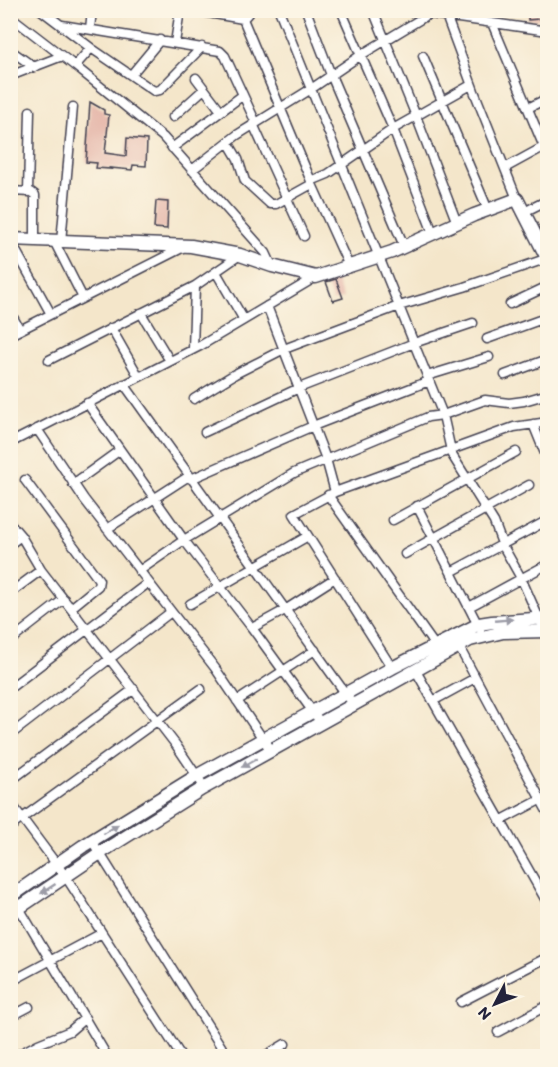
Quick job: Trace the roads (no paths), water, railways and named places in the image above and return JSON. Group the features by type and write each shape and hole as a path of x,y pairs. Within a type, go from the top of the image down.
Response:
{"main road":[{"path":"10,240 186,246 240,255 316,277 379,256 517,199 547,259"},
{"path":"11,896 56,864 198,775 386,671 438,651 480,630 543,617"},
{"path":"15,911 166,811 416,671 438,651 459,647 480,630 545,631"},
{"path":"386,671 388,686"},
{"path":"158,799 166,811"}],"street":[{"path":"41,10 152,90 157,91 202,47"},
{"path":"90,29 92,10"},
{"path":"175,43 180,10"},
{"path":"191,10 243,19"},
{"path":"243,19 251,10"},
{"path":"279,10 443,415 451,450 494,522 502,546 543,617 545,631"},
{"path":"306,10 331,75 404,246"},
{"path":"341,10 393,129 434,234"},
{"path":"373,10 457,223"},
{"path":"403,10 445,14 548,31"},
{"path":"192,170 254,124 429,14"},
{"path":"445,14 517,199"},
{"path":"10,16 163,137 266,253 272,266"},
{"path":"243,19 349,266"},
{"path":"492,23 546,146 505,168"},
{"path":"62,25 202,47 223,53 304,237"},
{"path":"131,75 160,40"},
{"path":"75,66 91,48"},
{"path":"10,50 34,67"},
{"path":"10,76 63,56"},
{"path":"423,56 488,210"},
{"path":"196,78 221,111"},
{"path":"228,142 238,159 246,181 267,202 276,204 393,129 471,85"},
{"path":"173,117 204,89"},
{"path":"172,148 243,95"},
{"path":"528,108 548,98"},
{"path":"73,107 58,241 83,298"},
{"path":"28,192 30,111"},
{"path":"10,191 34,194 36,198 35,240"},
{"path":"524,212 548,200"},
{"path":"10,240 51,314"},
{"path":"10,335 186,246"},
{"path":"49,360 195,285 240,255"},
{"path":"194,399 235,374 284,349 399,306 547,259"},
{"path":"216,272 244,320"},
{"path":"10,443 193,350 316,277"},
{"path":"193,350 195,285"},
{"path":"510,304 548,286"},
{"path":"267,306 326,459 332,493 438,651"},
{"path":"10,312 20,330"},
{"path":"141,313 170,361"},
{"path":"487,339 548,317"},
{"path":"205,432 299,388 414,343 473,323"},
{"path":"111,328 139,377"},
{"path":"107,529 154,498 190,478 428,379 489,357"},
{"path":"505,375 548,359"},
{"path":"124,384 354,705"},
{"path":"139,571 184,540 294,473 326,459 428,417 443,415 485,400 509,403 548,394"},
{"path":"87,403 184,540 321,723"},
{"path":"386,671 335,578 294,514 332,493 514,427 548,422"},
{"path":"533,424 548,461"},
{"path":"37,429 73,484 171,612 271,751"},
{"path":"73,484 120,450"},
{"path":"393,520 516,452"},
{"path":"26,480 99,580 98,586 71,608"},
{"path":"405,554 529,484"},
{"path":"417,507 480,630"},
{"path":"451,572 548,520"},
{"path":"10,523 21,536 41,570 134,689 198,775 205,788"},
{"path":"10,544 21,536"},
{"path":"190,604 308,536"},
{"path":"469,606 548,564"},
{"path":"10,593 41,570"},
{"path":"252,628 335,578"},
{"path":"10,688 148,583"},
{"path":"10,640 64,599"},
{"path":"10,735 171,612"},
{"path":"459,647 548,813"},
{"path":"237,701 315,650"},
{"path":"416,671 548,904"},
{"path":"433,701 475,678"},
{"path":"10,781 134,689"},
{"path":"10,827 201,689"},
{"path":"500,820 540,800"},
{"path":"10,802 66,877 181,1056"},
{"path":"92,841 227,1056"},
{"path":"11,896 15,911 51,961 107,1056"},
{"path":"10,982 102,933"},
{"path":"461,1002 548,957"},
{"path":"498,1032 548,1005"},
{"path":"10,1017 28,1007"},
{"path":"16,1056 70,1031 85,1018"},
{"path":"265,1056 285,1044"}]}
